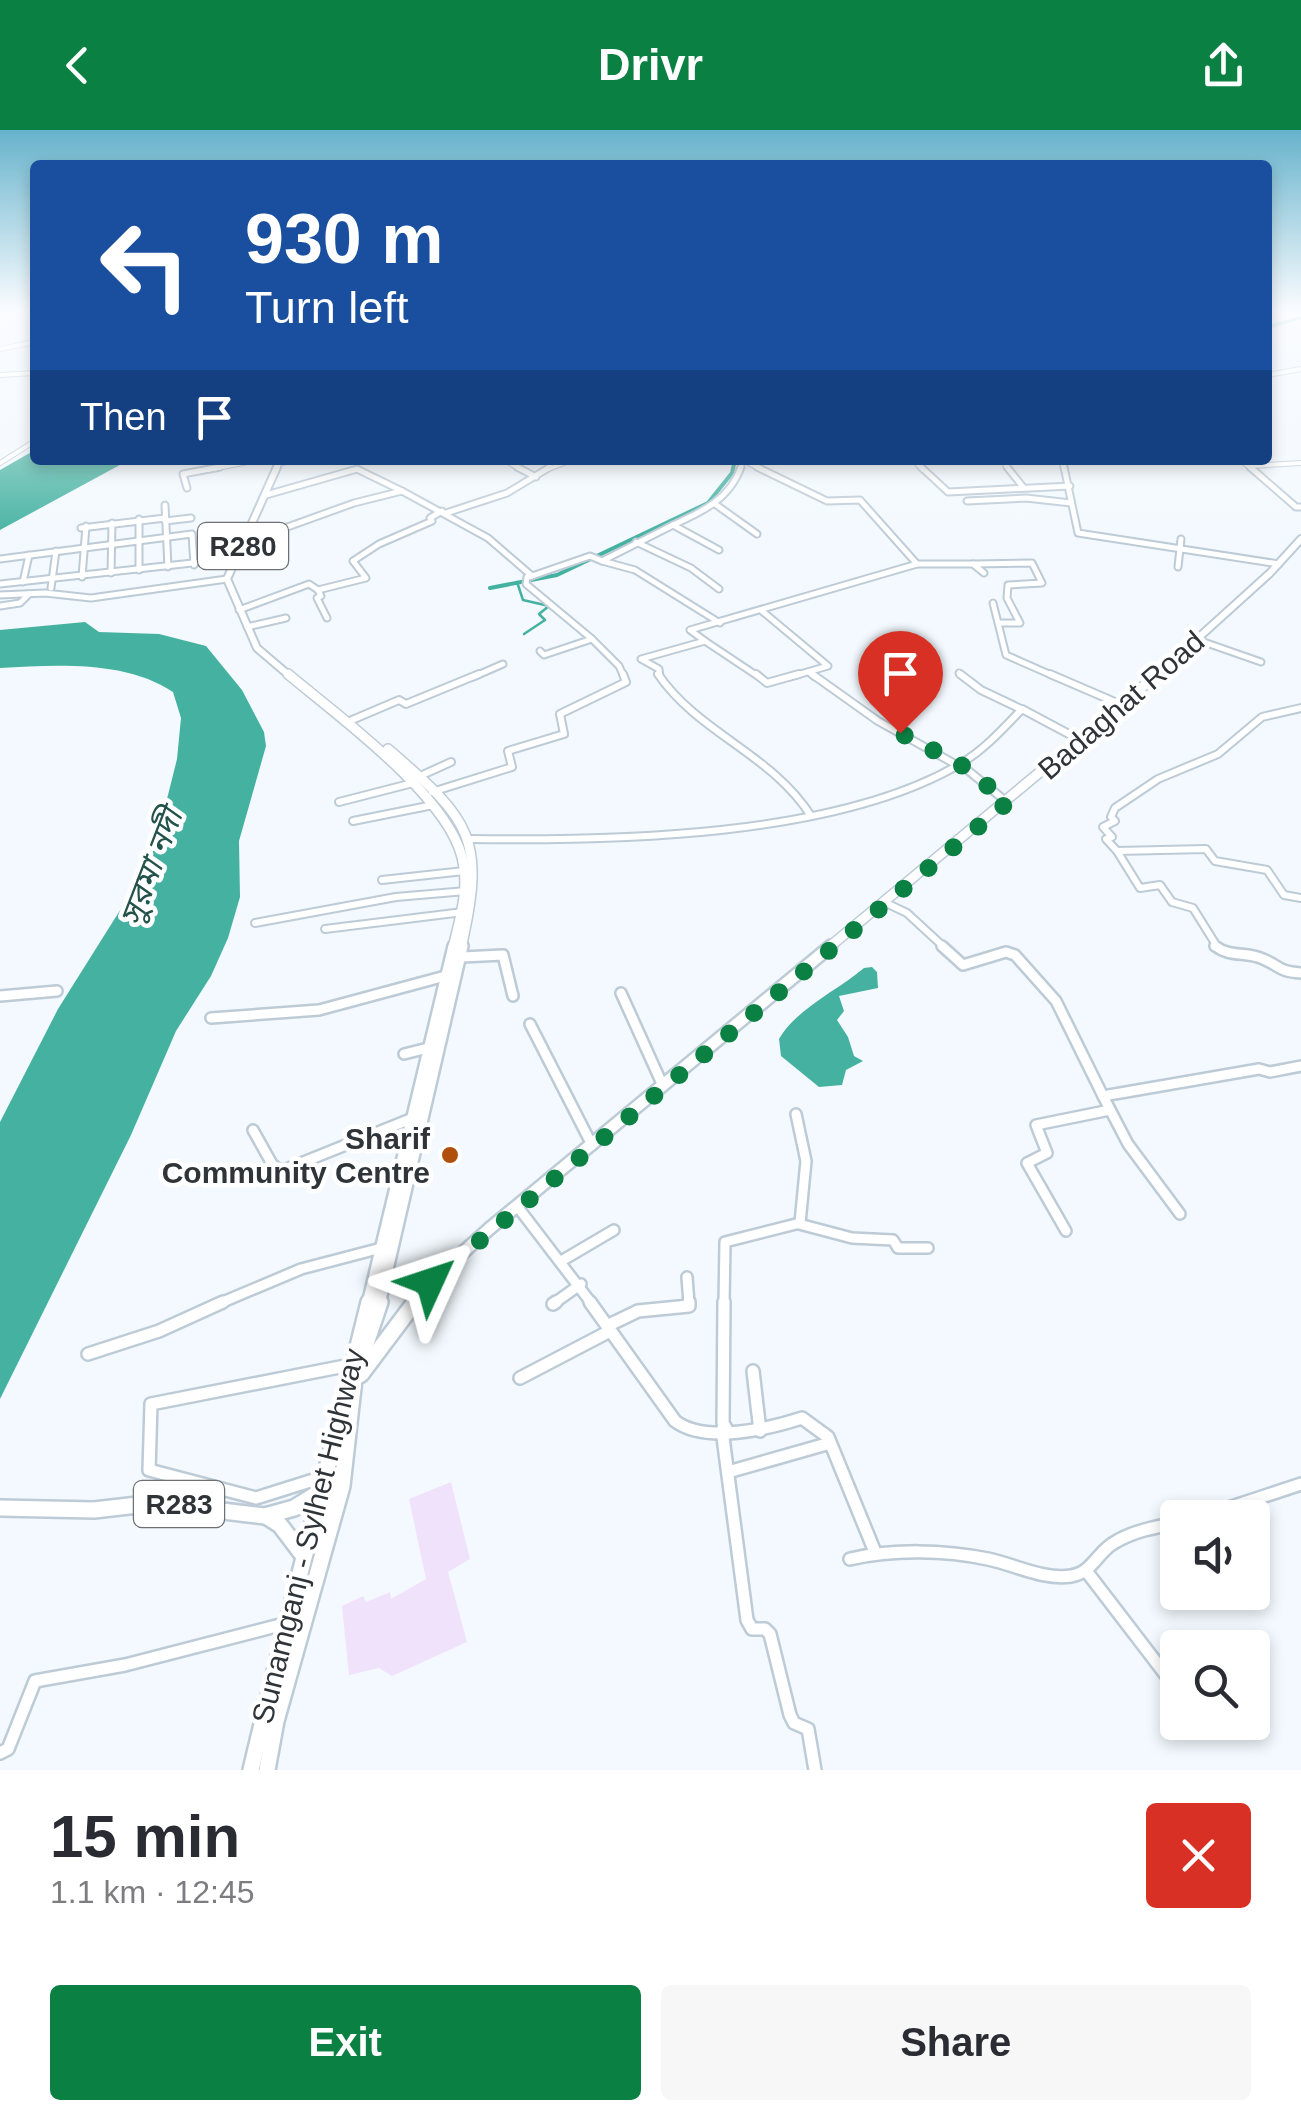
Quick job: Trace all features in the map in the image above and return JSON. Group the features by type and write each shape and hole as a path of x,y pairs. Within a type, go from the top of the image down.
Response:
{"main road":[{"name":"R280","path":"227,578 278,465"},
{"name":"Badaghat Road","path":"350,1375 430,1282 1122,705 1198,640 1300,541"},
{"name":"Sunamganj - Sylhet Highway","path":"227,578 238,610 261,647 415,780"},
{"name":"Sunamganj - Sylhet Highway","path":"251,1770 370,1282 407,1167 462,956 474,892 474,854 469,839 352,720 280,665"},
{"name":"Sunamganj - Sylhet Highway","path":"267,1770 276,1721 332,1530 342,1486 350,1375 386,1282 395,1246 412,1118 464,912 464,871 456,834 432,798"},
{"path":"370,1282 386,1282"},
{"path":"265,1516 294,1508 320,1492"},
{"name":"R283","path":"0,1508 94,1510 166,1503 265,1516"},
{"path":"265,1516 280,1525 302,1554"},
{"path":"310,1528 332,1530"}],"street":[{"path":"0,463 30,444"},
{"path":"1272,465 1301,463"},
{"path":"187,488 183,474 231,465"},
{"path":"353,821 432,798 512,767 508,751 564,734 560,714 626,682 618,666 528,579 506,551 444,512 354,465"},
{"path":"513,465 536,477"},
{"path":"318,590 366,578 354,560 379,544 444,512 508,494 561,465"},
{"path":"601,560 715,504 740,474 742,465"},
{"path":"754,465 827,500 860,500 917,564"},
{"path":"918,465 948,492 1070,486"},
{"path":"1006,465 1024,488"},
{"path":"1064,465 1076,531 1080,534 1279,564"},
{"path":"1251,466 1268,465"},
{"path":"1251,466 1301,508"},
{"path":"266,496 357,468"},
{"path":"244,544 354,503 402,492"},
{"path":"968,501 1026,498 1071,504"},
{"path":"715,504 757,534"},
{"path":"165,505 168,567"},
{"path":"82,577 84,526 191,518"},
{"path":"139,519 140,570"},
{"path":"110,573 112,522"},
{"path":"673,525 718,550"},
{"path":"0,558 192,534 194,565"},
{"path":"1178,567 1181,539"},
{"path":"636,542 692,568 720,590"},
{"path":"51,588 56,551"},
{"path":"23,582 29,554"},
{"path":"528,579 591,556 635,570 720,623"},
{"path":"0,584 238,558"},
{"path":"762,611 827,664 767,683 690,630 917,564 1032,562 1042,583 1008,585 1007,598 1020,623 1001,622"},
{"path":"973,564 984,573"},
{"path":"151,589 156,568"},
{"path":"124,593 127,571"},
{"path":"0,596 91,598 227,578"},
{"path":"238,610 309,584 318,590 321,596 317,598 327,618"},
{"path":"0,606 20,603 29,594"},
{"path":"993,603 1001,622 1006,654 1122,705"},
{"path":"248,629 286,618"},
{"path":"540,652 544,655 592,639"},
{"path":"1198,640 1261,662"},
{"path":"705,641 641,660 659,670 657,673 675,699 801,799 811,816"},
{"path":"352,720 399,700 406,704 442,692 502,664"},
{"path":"810,672 878,721 959,764 1008,802"},
{"path":"959,673 981,690 1080,740"},
{"path":"1301,708 1262,716 1218,754 1158,779 1115,808 1111,817 1115,822 1103,827 1112,837 1106,839 1140,888 1160,886 1172,902 1193,908 1216,946 1229,955 1262,958 1278,971 1301,973"},
{"path":"469,839 602,841 811,816 915,786 959,764 993,740 1023,710"},
{"path":"339,802 415,780 452,762"},
{"path":"1117,852 1206,849 1216,861 1268,870 1284,895 1301,898"},
{"path":"382,880 464,871"},
{"path":"256,923 396,897 466,891"},
{"path":"886,903 907,913 963,965 1006,952 1015,955 1056,1001 1128,1144 1180,1214"},
{"path":"325,930 368,921 464,912"},
{"path":"462,956 503,955 512,996"},
{"path":"211,1018 320,1010 449,975"},
{"path":"0,996 57,991"},
{"path":"620,993 663,1086"},
{"path":"530,1024 592,1146"},
{"path":"404,1054 432,1047"},
{"path":"1102,1096 1259,1069 1270,1072 1301,1066"},
{"path":"1066,1231 1027,1164 1028,1160 1047,1153 1036,1124 1110,1110"},
{"path":"796,1114 806,1161 799,1224"},
{"path":"253,1130 272,1164 281,1171 412,1118"},
{"path":"517,1206 581,1284 675,1421 688,1431 760,1431 802,1418 830,1443 875,1552"},
{"path":"815,1770 808,1729 794,1722 790,1715 770,1634 752,1629 747,1620 723,1423 724,1242 799,1224 852,1238 894,1240 898,1248 928,1248"},
{"path":"563,1260 614,1230"},
{"path":"88,1354 168,1327 286,1275 395,1246"},
{"path":"520,1378 638,1311 689,1306 687,1276"},
{"path":"553,1304 581,1284"},
{"path":"753,1371 760,1431"},
{"path":"326,1475 256,1498 149,1470 151,1404 350,1375"},
{"path":"728,1472 830,1443"},
{"path":"1253,1500 1301,1484"},
{"path":"850,1559 875,1552 976,1557 1068,1580 1087,1572 1097,1552 1120,1539 1160,1528"},
{"path":"1087,1572 1160,1667"},
{"path":"0,1753 8,1750 34,1681 125,1664 284,1624"}],"shaded area":[{"path":"451,1482 470,1559 448,1572 467,1642 392,1676 379,1668 349,1675 342,1606 363,1596 366,1602 390,1592 391,1599 426,1579 409,1499"}],"water":[{"path":"30,453 30,465 120,465 0,530 0,470"},
{"name":"সুরমা নদী","path":"85,622 99,632 159,634 206,646 242,690 264,732 266,746 239,841 240,897 228,938 211,976 176,1031 131,1135 0,1399 0,1122 58,1009 134,888 155,847 177,759 181,718 173,692 154,682 133,674 89,667 0,668 0,630"},
{"path":"872,967 877,972 878,988 839,996 844,1011 837,1020 854,1056 863,1061 846,1070 842,1085 819,1087 781,1056 779,1039 807,1009 864,968"}],"waterway":[{"path":"490,588 557,575 708,503 734,465"},
{"path":"517,582 523,600 549,606 539,614 545,620 524,634"}],"place":[{"name":"Sharif Community Centre","path":"450,1155"}],"route":[{"path":"430,1282 803,968 1008,802 960,764 900,733"}]}
